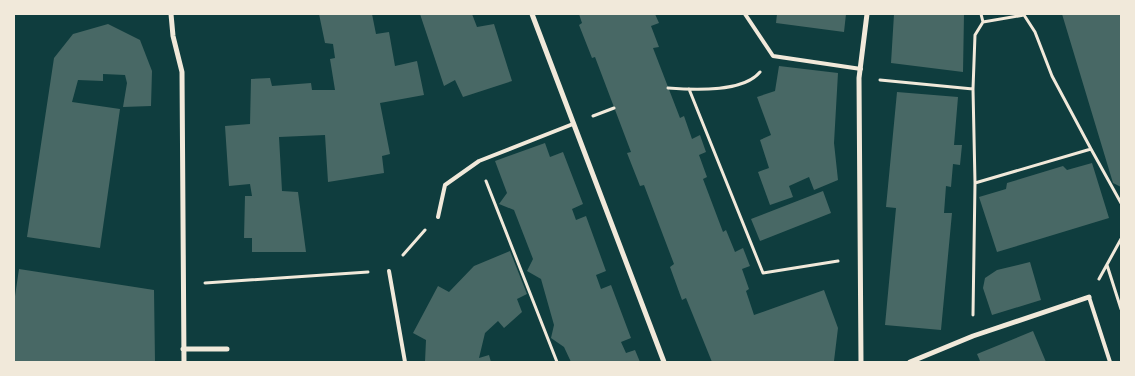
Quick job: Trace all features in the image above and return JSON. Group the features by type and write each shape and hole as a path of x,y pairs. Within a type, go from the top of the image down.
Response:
{"street":[{"path":"171,14 173,36 182,72 184,362"},
{"path":"532,14 664,362"},
{"path":"861,362 859,78 867,14"},
{"path":"910,362 973,336 1089,298"},
{"path":"184,349 227,349"}],"lane":[{"path":"745,14 773,56 861,69"},
{"path":"438,217 446,185 479,162 573,124"},
{"path":"389,271 405,362"},
{"path":"1089,298 1110,362"}],"path":[{"path":"973,336 975,183 973,89 975,35 982,22 981,14"},
{"path":"982,22 1024,15 1035,32 1052,76 1121,203"},
{"path":"859,78 973,89"},
{"path":"668,88 710,91 754,79"},
{"path":"689,90 763,273 860,257"},
{"path":"975,183 1091,149"},
{"path":"479,162 557,362"},
{"path":"184,285 389,271 438,217"},
{"path":"1089,298 1121,239"},
{"path":"1107,265 1121,309"}],"building":[{"path":"319,14 372,14 376,34 389,32 395,66 417,61 424,95 380,103 390,154 382,156 384,173 328,182 325,135 279,137 282,191 298,192 306,252 252,252 252,238 244,238 245,196 252,196 250,184 229,186 225,126 250,124 251,79 270,78 272,86 311,83 312,90 335,90 330,59 335,58 333,44 325,43"},
{"path":"420,14 472,14 477,27 494,24 512,81 463,97 455,80 444,86"},
{"path":"579,14 655,14 659,23 651,26 659,47 653,48 680,118 684,116 692,139 700,135 706,152 699,155 707,177 703,179 723,232 726,230 735,252 743,248 750,266 742,269 749,289 746,291 754,315 824,290 838,328 834,361 712,362 686,298 682,300 670,267 674,264 644,185 640,186 627,153 631,152 595,57 592,58 579,25 582,23"},
{"path":"777,14 846,14 844,32 776,23"},
{"path":"894,14 964,14 963,72 891,63"},
{"path":"1062,14 1121,14 1121,187 1113,183"},
{"path":"108,24 140,40 152,71 151,106 123,107 127,83 125,75 103,74 103,81 78,80 72,102 120,109 100,248 27,237 54,58 73,34"},
{"path":"779,66 838,73 834,143 838,180 814,190 809,177 789,186 793,197 770,205 758,172 769,168 760,140 771,135 757,97 775,91"},
{"path":"897,92 958,97 954,145 962,145 960,165 953,164 951,187 946,186 944,213 952,213 941,330 885,325 896,208 886,207"},
{"path":"545,143 550,157 563,152 583,204 572,209 576,220 586,216 606,271 596,275 601,289 611,285 631,338 621,342 626,353 635,350 640,362 571,362 564,347 551,338 554,325 541,279 527,271 533,259 514,210 499,204 507,193 495,161"},
{"path":"1092,163 1109,218 997,252 979,197 1006,189 1007,183 1063,166 1067,170"},
{"path":"823,191 831,213 760,241 751,219"},
{"path":"510,251 527,294 517,299 522,312 504,328 498,321 485,333 479,358 489,355 491,362 425,362 426,340 413,333 438,286 449,292 474,266"},
{"path":"1030,262 1041,300 992,315 983,288 985,278 997,270"},
{"path":"19,269 154,290 155,362 14,362 14,303"},
{"path":"1033,331 1046,362 976,362 980,361 977,354"}]}
